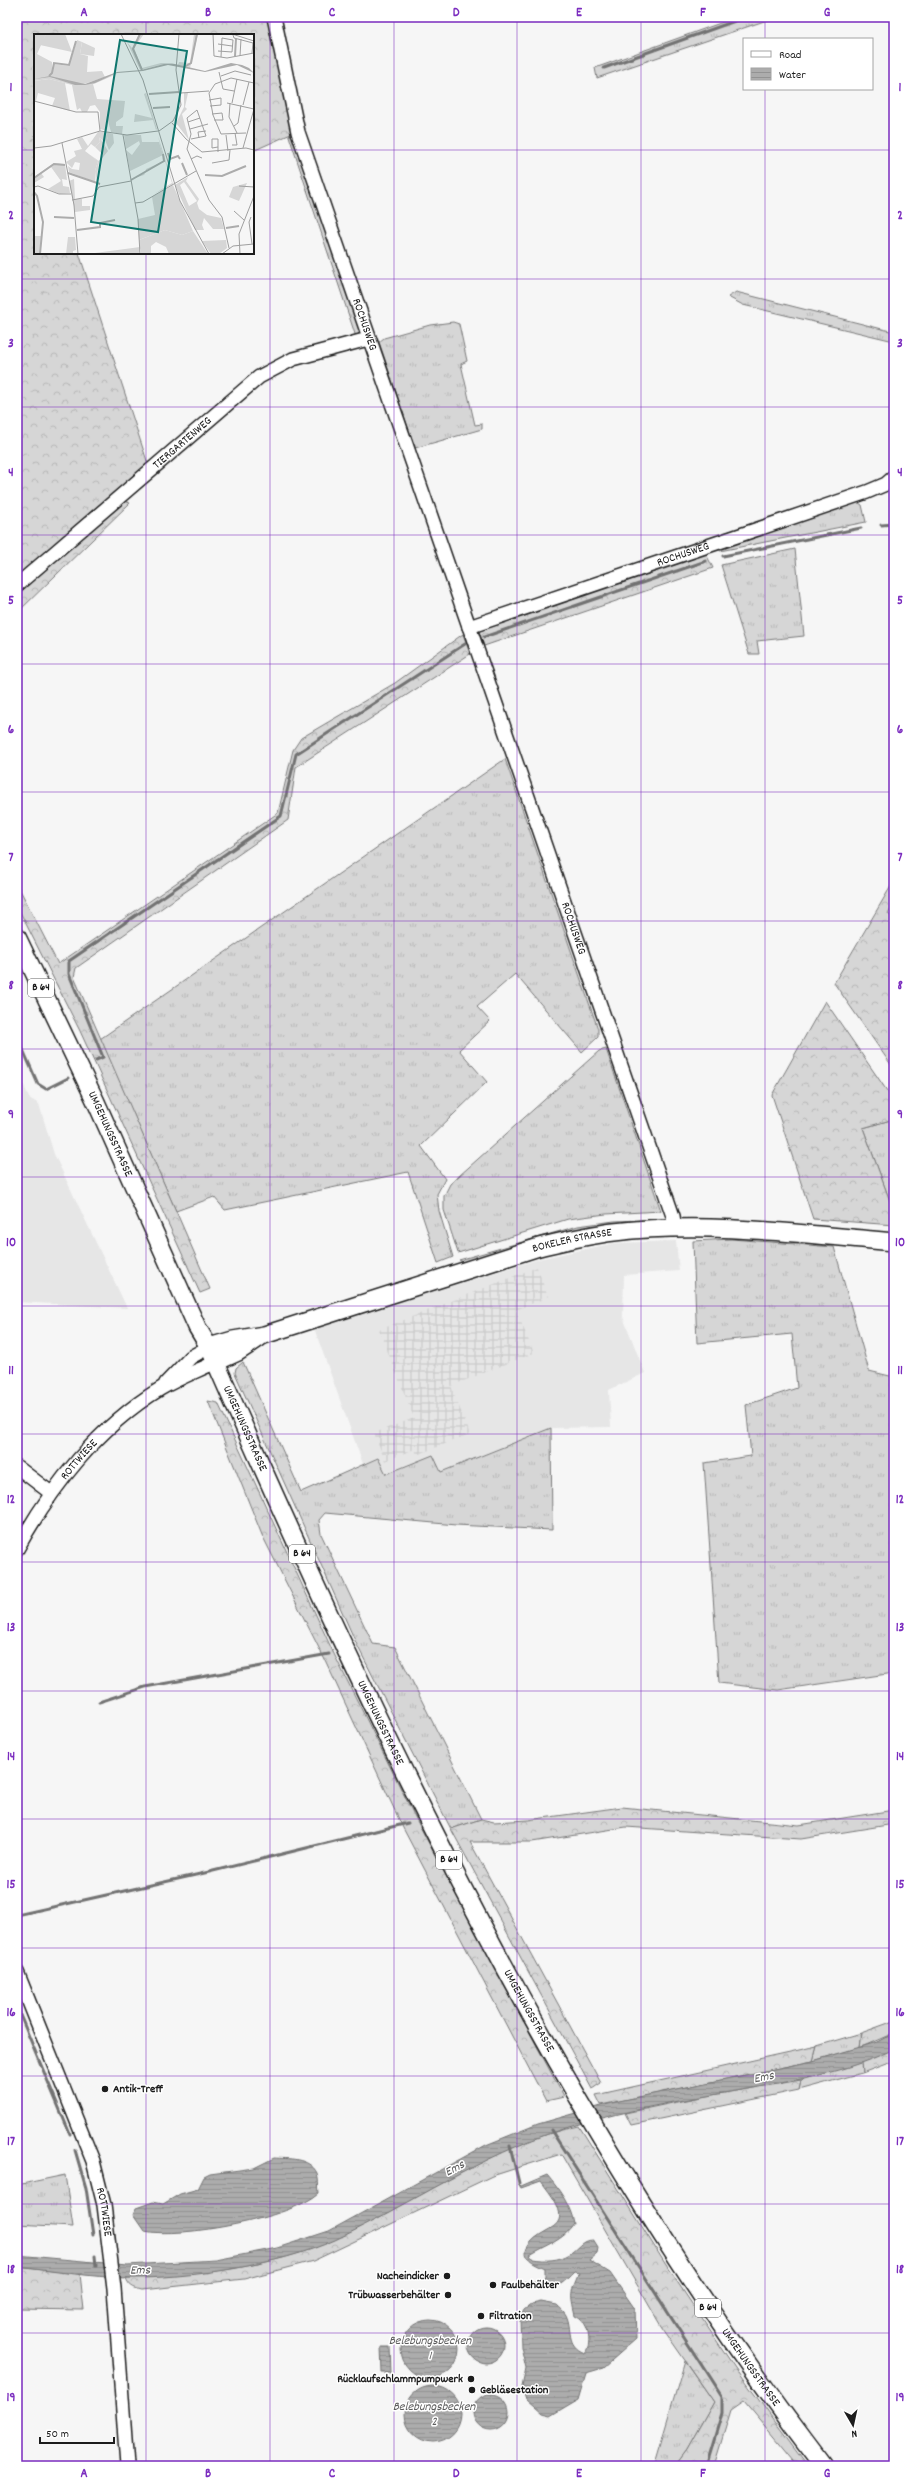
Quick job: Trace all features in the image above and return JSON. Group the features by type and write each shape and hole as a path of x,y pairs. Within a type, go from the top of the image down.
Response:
{"main road":[{"name":"UMGEHUNGSSTRASSE","path":"17,937 96,1102 191,1314 212,1355 271,1490 424,1812 522,1996 641,2204 710,2310 823,2466"},
{"name":"BOKELER STRASSE","path":"212,1355 233,1340 264,1335 539,1247 584,1236 615,1232 675,1229 732,1229 894,1242"}],"street":[{"name":"ROCHUSWEG","path":"274,17 298,132 368,339 674,1216 675,1229"},
{"name":"TIERGARTENWEG","path":"17,585 259,378 293,359 368,339"},
{"name":"ROCHUSWEG","path":"469,627 867,492 886,484 894,477"},
{"name":"ROTTWIESE","path":"17,1549 51,1493 91,1446 126,1415 161,1389 191,1358 212,1355"},
{"path":"17,1467 51,1493"},
{"name":"ROTTWIESE","path":"17,1972 93,2161 104,2205 111,2253 127,2466"}],"shaded area":[{"path":"17,1068 29,1098 39,1104 54,1154 127,1308 17,1302"},
{"path":"676,1241 679,1271 624,1275 623,1317 645,1373 609,1390 611,1427 551,1428 441,1472 433,1455 385,1474 378,1458 363,1464 314,1328 542,1258 615,1243"},
{"path":"537,1267 548,1297 516,1310 534,1353 451,1386 470,1434 417,1455 415,1449 385,1461 374,1433 414,1418 379,1330"}],"green space":[{"path":"17,17 270,17 293,133 254,151 254,34 34,34 34,254 79,254 148,464 17,577"},
{"path":"737,17 776,17 597,78 595,68"},
{"path":"293,133 362,329 356,337 289,136"},
{"path":"736,292 894,332 894,341 743,305 728,297"},
{"path":"453,322 459,324 467,361 461,364 475,425 482,424 482,429 415,448 379,342 384,338 430,325"},
{"path":"124,501 130,503 17,613 17,593"},
{"path":"856,501 862,505 866,522 720,551 721,547"},
{"path":"795,549 804,636 757,641 759,654 749,654 721,565"},
{"path":"706,554 713,568 484,646 479,631"},
{"path":"463,634 470,654 296,767 288,820 76,968 74,977 210,1289 200,1293 80,1031 17,906 17,884 58,964 278,813 293,750 301,738 395,683"},
{"path":"505,759 598,1029 598,1037 582,1052 515,974 477,1007 490,1021 459,1050 487,1082 421,1146 445,1179 437,1194 439,1211 453,1257 438,1263 408,1172 225,1210 214,1197 176,1211 100,1039"},
{"path":"894,881 894,904 888,914 894,918 894,1069 834,983"},
{"path":"825,1001 894,1101 894,1119 863,1128 894,1212 894,1225 813,1219 772,1095"},
{"path":"606,1049 661,1211 606,1214 568,1219 458,1253 444,1210 444,1196 450,1184 599,1051"},
{"path":"894,1119 894,1212 863,1128"},
{"path":"667,1219 664,1222 467,1264 459,1260 578,1226 614,1221"},
{"path":"731,1239 834,1247 869,1371 894,1377 894,1673 778,1690 719,1683 704,1463 751,1456 746,1405 797,1388 792,1334 697,1343 693,1241"},
{"path":"243,1362 301,1492 378,1458 386,1474 433,1455 441,1472 551,1428 552,1530 456,1525 325,1513 319,1520 321,1534 373,1644 395,1647 481,1819 451,1829 357,1645 235,1373 236,1368"},
{"path":"208,1401 218,1403 334,1654 417,1821 564,2097 546,2101 403,1828 326,1662 262,1535"},
{"path":"622,1807 799,1825 894,1810 894,1824 801,1839 626,1827 532,1842 470,1842 601,2083 592,2089 451,1829 481,1819 494,1822 528,1820"},
{"path":"894,2021 894,2033 859,2048 861,2033"},
{"path":"861,2033 859,2048 813,2061 817,2046"},
{"path":"817,2046 813,2061 601,2105 596,2095"},
{"path":"894,2049 894,2061 862,2073 861,2062"},
{"path":"861,2062 862,2073 799,2090 801,2080"},
{"path":"801,2080 799,2090 631,2125 625,2113 706,2096"},
{"path":"579,2126 666,2265 735,2368 808,2466 798,2466 744,2401 731,2410 714,2466 675,2466 687,2450 714,2402 661,2326 561,2154 492,2176 313,2261 244,2279 142,2290 128,2283 126,2278 178,2275 231,2269 258,2264 309,2250 364,2226 484,2160 515,2146 546,2135"},
{"path":"65,2175 73,2227 17,2224 17,2185"},
{"path":"17,2267 80,2274 84,2310 17,2309"},
{"path":"685,2361 714,2402 687,2450 675,2466 654,2466"}],"water":[{"name":"Ems","path":"894,2033 894,2049 849,2067 778,2084 635,2110 563,2129 533,2140 475,2166 335,2240 288,2257 233,2269 151,2278 127,2278 72,2274 17,2267 17,2255 127,2265 216,2260 277,2248 329,2231 486,2145 538,2124 619,2101 813,2061 877,2042"},
{"path":"274,2158 304,2161 309,2164 317,2173 319,2193 305,2202 285,2211 262,2218 209,2229 161,2233 144,2231 133,2215 136,2208 153,2202 163,2204 180,2194 198,2189 204,2177 210,2174 254,2168"},
{"path":"547,2175 564,2198 574,2224 565,2235 530,2255 533,2259 556,2259 570,2254 586,2241 593,2240 598,2248 597,2253 589,2260 610,2273 635,2309 636,2339 603,2368 586,2373 578,2400 551,2416 543,2414 526,2399 522,2387 526,2368 521,2347 520,2318 524,2310 532,2304 541,2302 557,2305 566,2315 572,2342 579,2350 585,2353 589,2343 589,2337 586,2326 575,2315 572,2302 572,2290 579,2273 574,2272 562,2283 552,2288 546,2289 523,2284 523,2282 541,2281 545,2277 545,2268 531,2261 526,2252 527,2248 535,2238 557,2223 560,2215 557,2204 541,2181 521,2188 518,2183 521,2186"},
{"name":"Belebungsbecken 1","path":"424,2320 436,2320 451,2328 459,2343 459,2355 451,2370 436,2378 424,2378 409,2370 401,2355 401,2343 409,2328"},
{"path":"489,2327 499,2332 503,2338 503,2352 499,2358 493,2362 483,2363 473,2358 469,2352 468,2342 473,2332 479,2328"},
{"path":"381,2347 390,2347 391,2373 382,2373"},
{"name":"Belebungsbecken 2","path":"427,2386 439,2386 449,2390 457,2398 461,2408 461,2420 457,2430 449,2438 439,2442 427,2442 417,2438 409,2430 405,2420 405,2408 409,2398 417,2390"},
{"path":"491,2394 501,2397 506,2402 509,2412 506,2422 501,2427 491,2430 481,2427 476,2422 473,2412 476,2402 481,2397"}],"waterway":[{"path":"604,68 746,17"},
{"path":"881,525 894,524"},
{"path":"723,556 861,528"},
{"path":"484,637 706,561"},
{"path":"96,1060 103,1057 69,974 69,961 281,816 296,754 465,644"},
{"path":"17,1036 38,1084 46,1089 68,1078"},
{"path":"99,1702 145,1687 329,1654"},
{"path":"17,1915 209,1872 408,1823"},
{"path":"17,2008 70,2134"},
{"path":"551,2130 722,2397 722,2413 706,2466"},
{"path":"510,2146 519,2183"},
{"path":"75,2150 86,2188 93,2235"},
{"path":"95,2256 96,2266"}],"place":[{"name":"Antik-Treff","path":"105,2089"},
{"name":"Nacheindicker","path":"447,2276"},
{"name":"Faulbehälter","path":"493,2285"},
{"name":"Trübwasserbehälter","path":"448,2295"},
{"name":"Filtration","path":"481,2316"},
{"name":"Rücklaufschlammpumpwerk","path":"471,2379"},
{"name":"Gebläsestation","path":"472,2390"}]}
